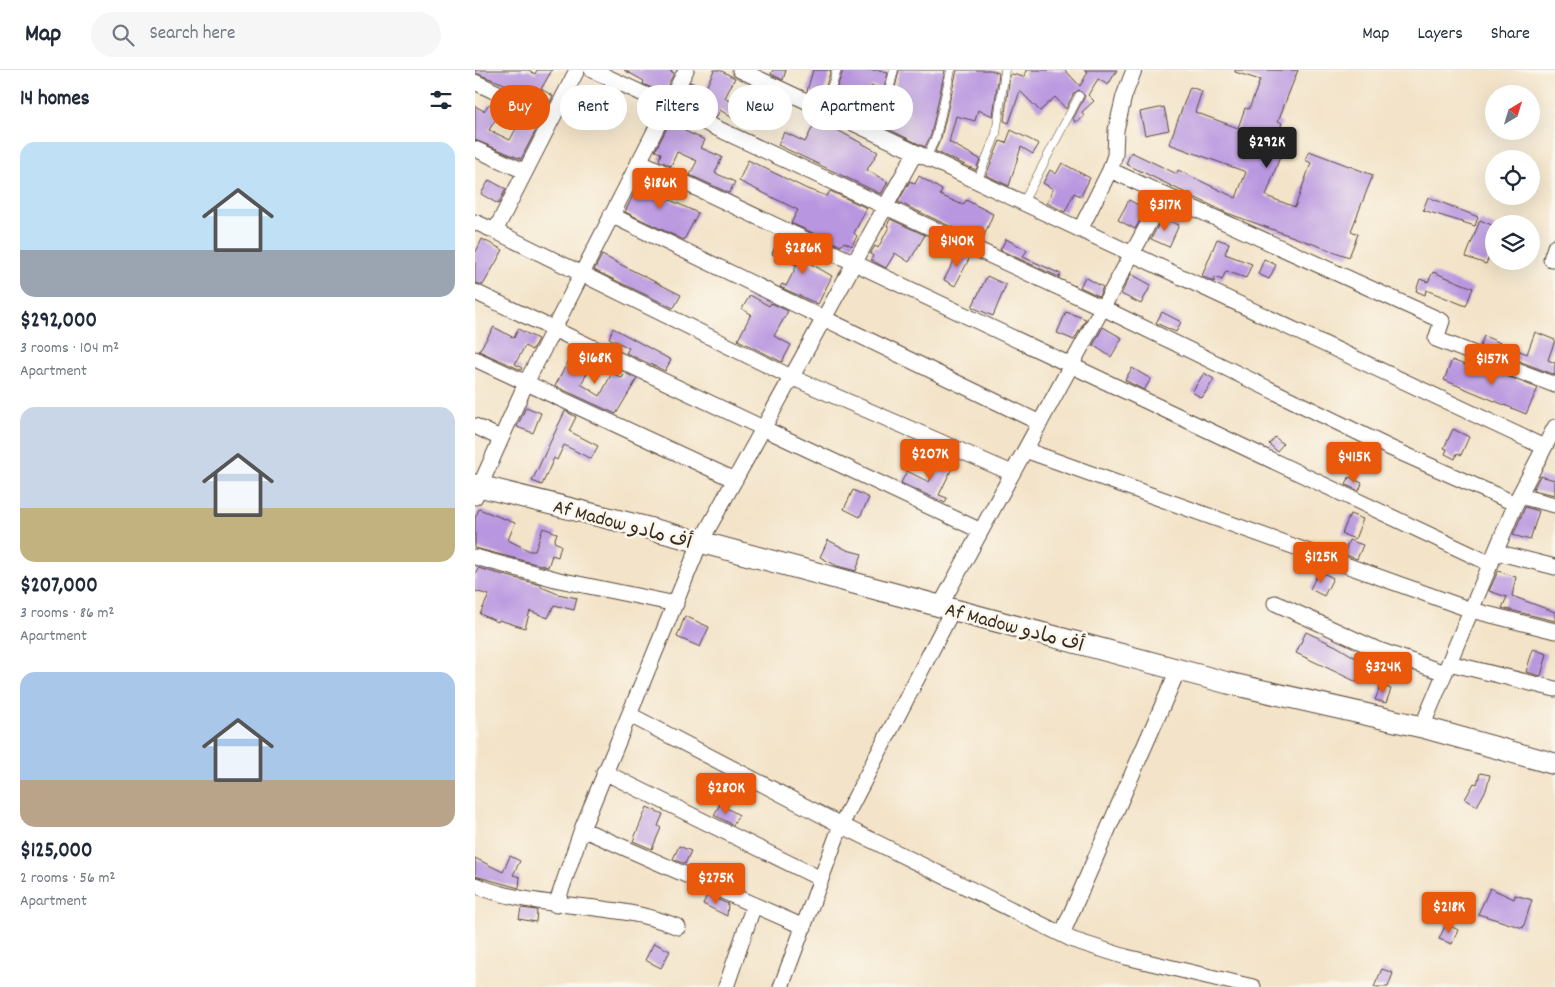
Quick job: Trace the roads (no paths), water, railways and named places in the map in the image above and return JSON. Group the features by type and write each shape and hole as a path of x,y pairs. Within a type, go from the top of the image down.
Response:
{"street":[{"path":"495,231 577,70"},
{"path":"592,70 637,92"},
{"path":"678,85 686,70"},
{"path":"740,70 757,74 802,98"},
{"path":"1080,230 1110,170 1115,155 1116,130 1123,96 1134,70"},
{"path":"475,82 552,119"},
{"path":"477,489 553,329 655,130"},
{"path":"718,130 1103,308 1388,447 1518,500 1555,505"},
{"path":"867,130 1132,254 1551,438 1518,500 1422,727"},
{"path":"475,149 524,171"},
{"path":"556,905 582,829 700,543 885,208 920,155"},
{"path":"639,161 1071,365 1493,558 1555,567"},
{"path":"1110,170 1442,321 1437,339 1555,385"},
{"path":"781,987 841,824 981,531 1164,195"},
{"path":"611,216 1040,423"},
{"path":"475,222 791,377 1012,473"},
{"path":"1555,247 1551,259 1555,259"},
{"path":"475,292 763,430 981,531"},
{"path":"475,359 735,480"},
{"path":"475,426 500,438"},
{"path":"1025,450 1471,610 1555,631"},
{"name":"Af Madow أف مادو","path":"477,489 700,543 1228,683 1422,727 1555,764"},
{"path":"475,557 559,580 676,604"},
{"path":"1275,603 1376,649 1447,668 1555,689"},
{"path":"1062,934 1178,670"},
{"path":"630,715 841,824 1062,934 1126,957 1244,986"},
{"path":"605,772 821,879"},
{"path":"582,829 803,927"},
{"path":"475,885 494,893 556,905 639,915 677,928"},
{"path":"725,987 754,905"}],"lane":[{"path":"832,85 837,70"},
{"path":"878,135 894,70"},
{"path":"920,155 936,138 951,70"},
{"path":"977,182 996,134 1005,70"},
{"path":"1023,203 1079,96"}]}
